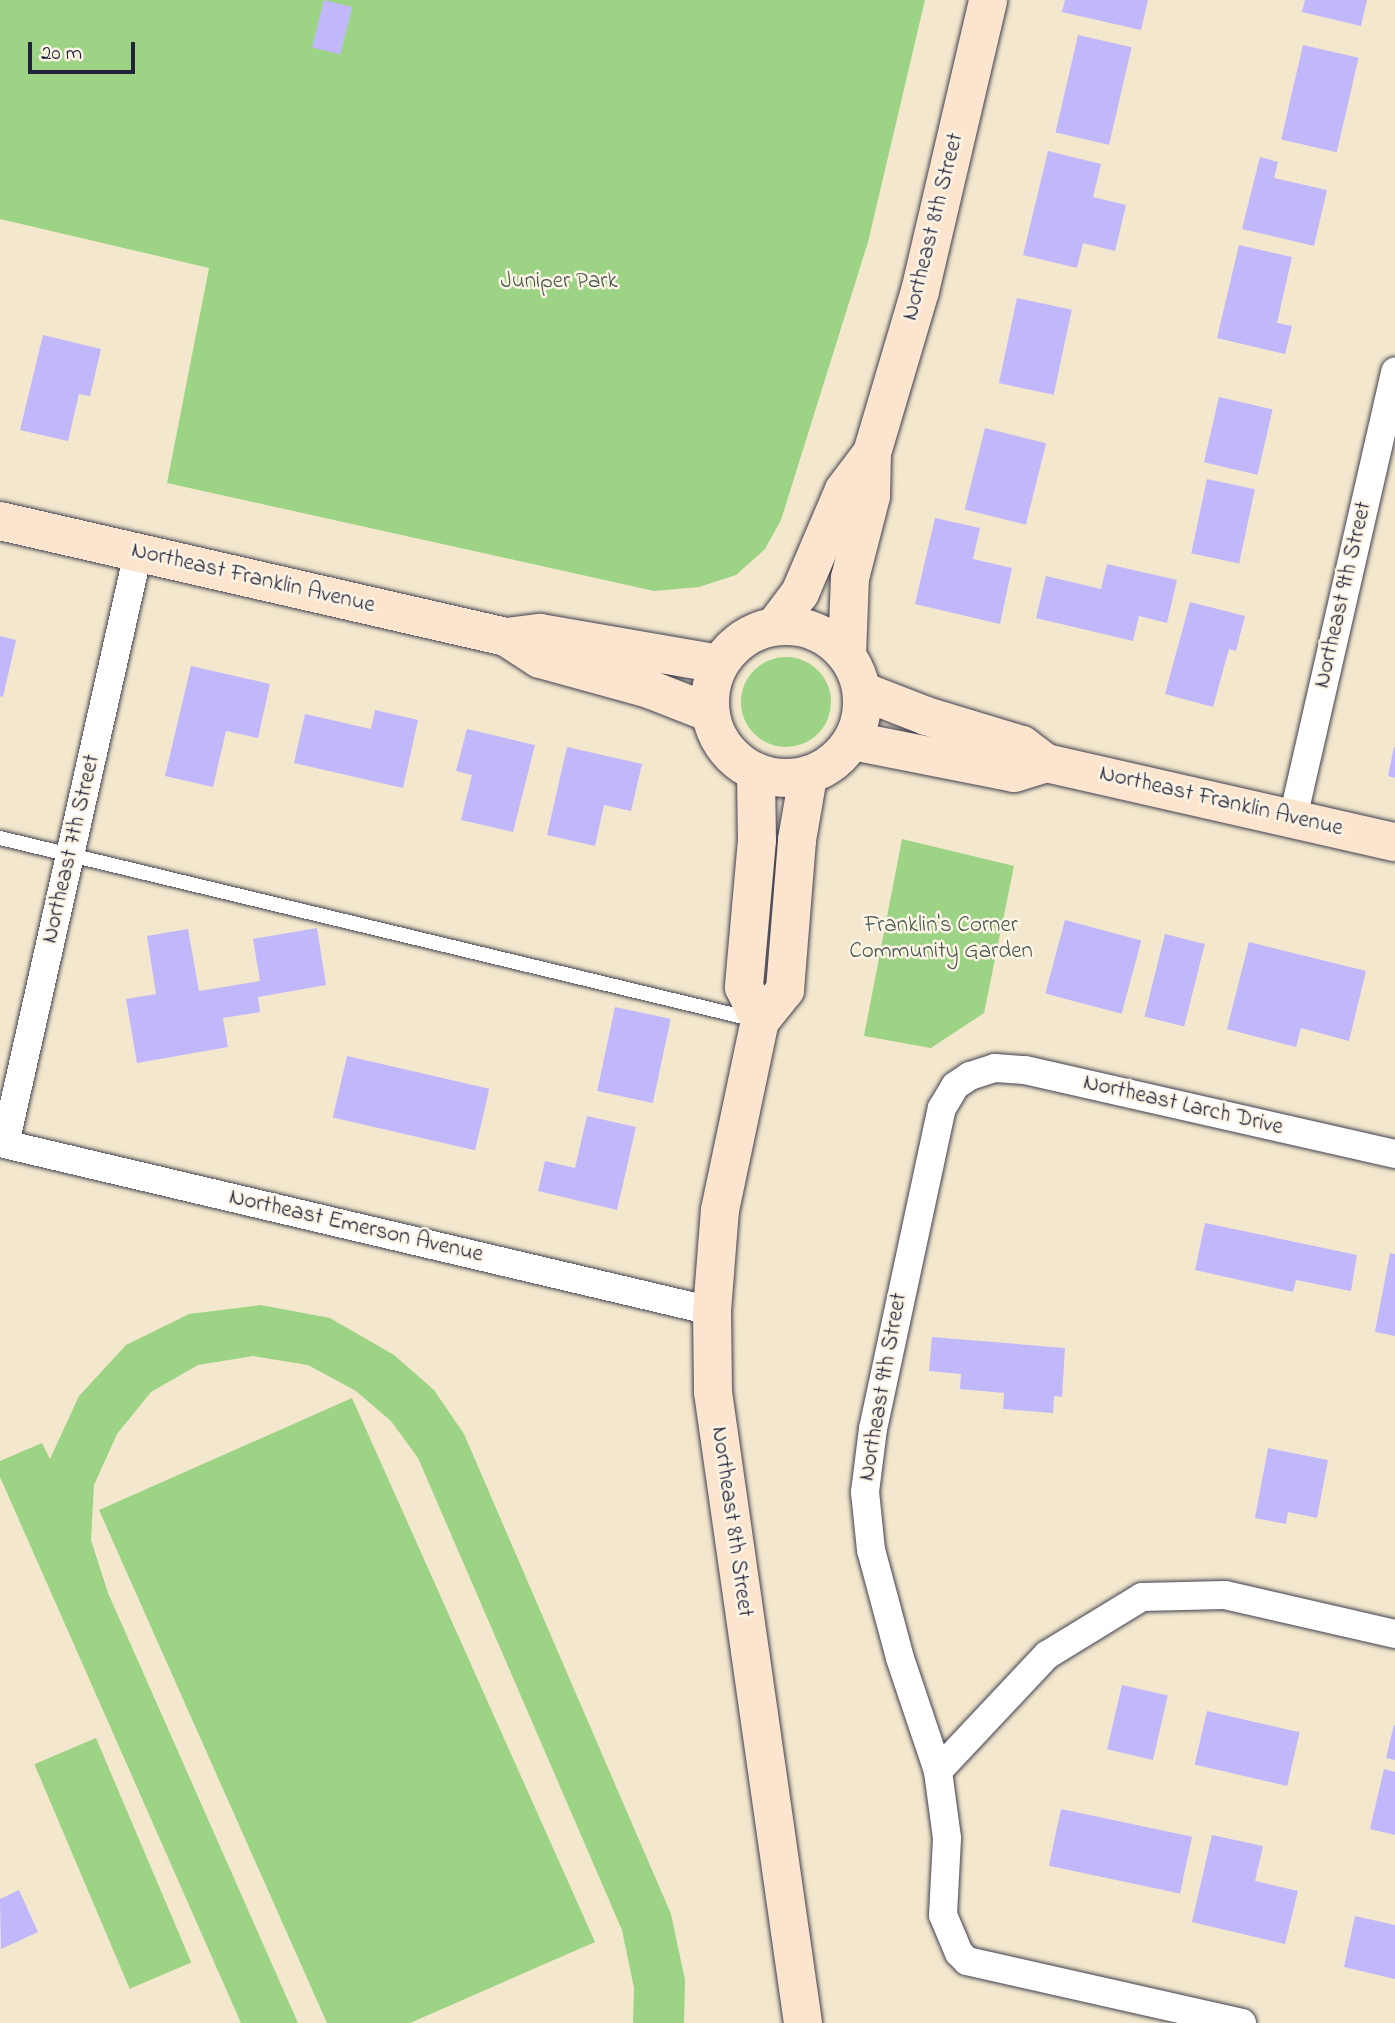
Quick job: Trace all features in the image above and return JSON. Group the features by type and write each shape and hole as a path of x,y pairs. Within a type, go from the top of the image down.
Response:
{"street":[{"name":"Northeast 8th Street","path":"847,655 850,578 872,496 872,453 920,291 988,0"},
{"name":"Northeast 9th Street","path":"1293,818 1395,372"},
{"name":"Northeast 8th Street","path":"775,626 800,593 844,490 872,453"},
{"name":"Northeast Franklin Avenue","path":"0,522 506,637 540,633 719,664"},
{"name":"Northeast 7th Street","path":"2,1144 71,855 138,553"},
{"path":"775,626 796,626 816,631 833,641 847,655 857,672 862,691 862,717 853,741 826,768 808,776 781,778 756,772 733,758 718,738 710,713 710,687 719,664 734,645 753,632 775,626"},
{"name":"Northeast Franklin Avenue","path":"506,637 540,659 649,689 710,713"},
{"name":"Northeast Franklin Avenue","path":"862,691 926,716 1023,745 1046,762 1395,842"},
{"path":"853,741 1014,773 1046,762"},
{"path":"756,772 757,840 744,987 760,1021"},
{"name":"Northeast 8th Street","path":"803,2023 713,1392 712,1311 720,1210 760,1021 785,990 797,840 808,776"},
{"name":"Northeast Larch Drive","path":"970,1076 995,1068 1025,1070 1395,1154"},
{"name":"Northeast 9th Street","path":"970,1076 955,1086 942,1108 873,1429 865,1492 871,1549 900,1658 938,1772 947,1838 943,1915 959,1953 967,1961 1242,2023"},
{"name":"Northeast Emerson Avenue","path":"2,1144 712,1311"},
{"path":"938,1772 1047,1655 1142,1597 1225,1595 1395,1634"}],"lane":[{"path":"0,838 760,1021"}],"green space":[{"name":"Juniper Park","path":"0,0 925,0 868,242 781,520 765,549 736,575 699,587 654,591 167,483 209,268 0,219"},
{"path":"786,657 803,661 818,670 827,685 831,702 827,719 818,734 803,743 786,747 769,743 754,734 745,719 741,702 745,685 754,670 769,661"},
{"name":"Franklin's Corner Community Garden","path":"902,839 1014,866 984,1013 931,1048 864,1036"},
{"path":"261,1305 330,1318 394,1355 434,1390 464,1434 671,1914 685,1980 684,2023 633,2023 634,1988 622,1930 418,1458 391,1421 356,1391 308,1365 253,1356 198,1365 151,1392 117,1434 94,1485 91,1540 108,1593 298,2023 241,2023 0,1477 0,1461 42,1443 50,1459 79,1396 126,1345 189,1314"},
{"path":"352,1398 595,1942 410,2023 327,2023 99,1510"},
{"path":"96,1738 191,1963 130,1989 34,1764"}],"building":[{"path":"324,0 352,7 340,55 312,48"},
{"path":"1065,0 1148,0 1141,30 1062,12"},
{"path":"1305,0 1367,0 1361,26 1302,12"},
{"path":"1078,35 1132,47 1109,145 1056,132"},
{"path":"1303,45 1359,58 1337,152 1281,140"},
{"path":"1048,151 1101,164 1093,197 1126,205 1115,251 1083,243 1077,268 1023,255"},
{"path":"1260,157 1278,162 1274,178 1327,190 1314,246 1242,229"},
{"path":"1239,245 1292,257 1277,323 1292,326 1285,354 1217,338"},
{"path":"1017,298 1072,310 1054,395 999,383"},
{"path":"43,335 101,349 90,396 79,394 68,441 20,430"},
{"path":"1219,397 1273,409 1258,475 1204,462"},
{"path":"985,428 1046,443 1026,525 965,510"},
{"path":"1207,479 1255,489 1239,564 1191,553"},
{"path":"935,518 980,528 973,559 1012,568 1000,624 915,604"},
{"path":"1107,564 1177,580 1167,623 1139,616 1133,641 1036,618 1046,576 1101,589"},
{"path":"1190,602 1245,616 1236,651 1229,649 1213,707 1165,694"},
{"path":"0,636 16,640 3,697 0,696"},
{"path":"191,666 270,684 258,738 226,731 213,787 165,776"},
{"path":"375,710 418,720 403,788 294,763 305,714 371,729"},
{"path":"467,729 535,745 513,832 461,820 472,775 456,771"},
{"path":"567,747 642,764 631,811 604,805 595,846 547,835"},
{"path":"1395,747 1395,778 1388,776"},
{"path":"1065,920 1141,940 1122,1014 1045,993"},
{"path":"317,928 326,985 258,997 260,1012 223,1018 228,1047 137,1063 126,999 156,994 147,936 188,929 199,991 260,981 253,939"},
{"path":"1165,934 1205,944 1184,1026 1144,1016"},
{"path":"1249,942 1366,971 1349,1041 1301,1028 1296,1047 1227,1029"},
{"path":"615,1007 671,1019 653,1103 597,1091"},
{"path":"347,1056 489,1089 475,1150 333,1117"},
{"path":"587,1116 636,1127 617,1210 538,1191 545,1161 575,1168"},
{"path":"1205,1223 1357,1255 1351,1291 1296,1280 1293,1292 1195,1270"},
{"path":"1390,1253 1395,1254 1395,1336 1375,1332"},
{"path":"932,1337 1065,1348 1062,1397 1054,1396 1053,1413 1003,1409 1004,1393 960,1389 961,1374 929,1371"},
{"path":"1268,1448 1328,1460 1317,1518 1288,1512 1286,1524 1255,1518"},
{"path":"1122,1685 1168,1696 1153,1760 1107,1749"},
{"path":"1207,1711 1300,1732 1287,1786 1195,1765"},
{"path":"1395,1725 1395,1760 1386,1758"},
{"path":"1384,1769 1395,1772 1395,1835 1370,1829"},
{"path":"1061,1809 1192,1837 1180,1894 1049,1866"},
{"path":"1212,1835 1263,1846 1255,1881 1298,1891 1285,1944 1192,1922"},
{"path":"19,1890 38,1932 1,1949 0,1899"},
{"path":"1355,1916 1395,1925 1395,1979 1344,1967"}]}
